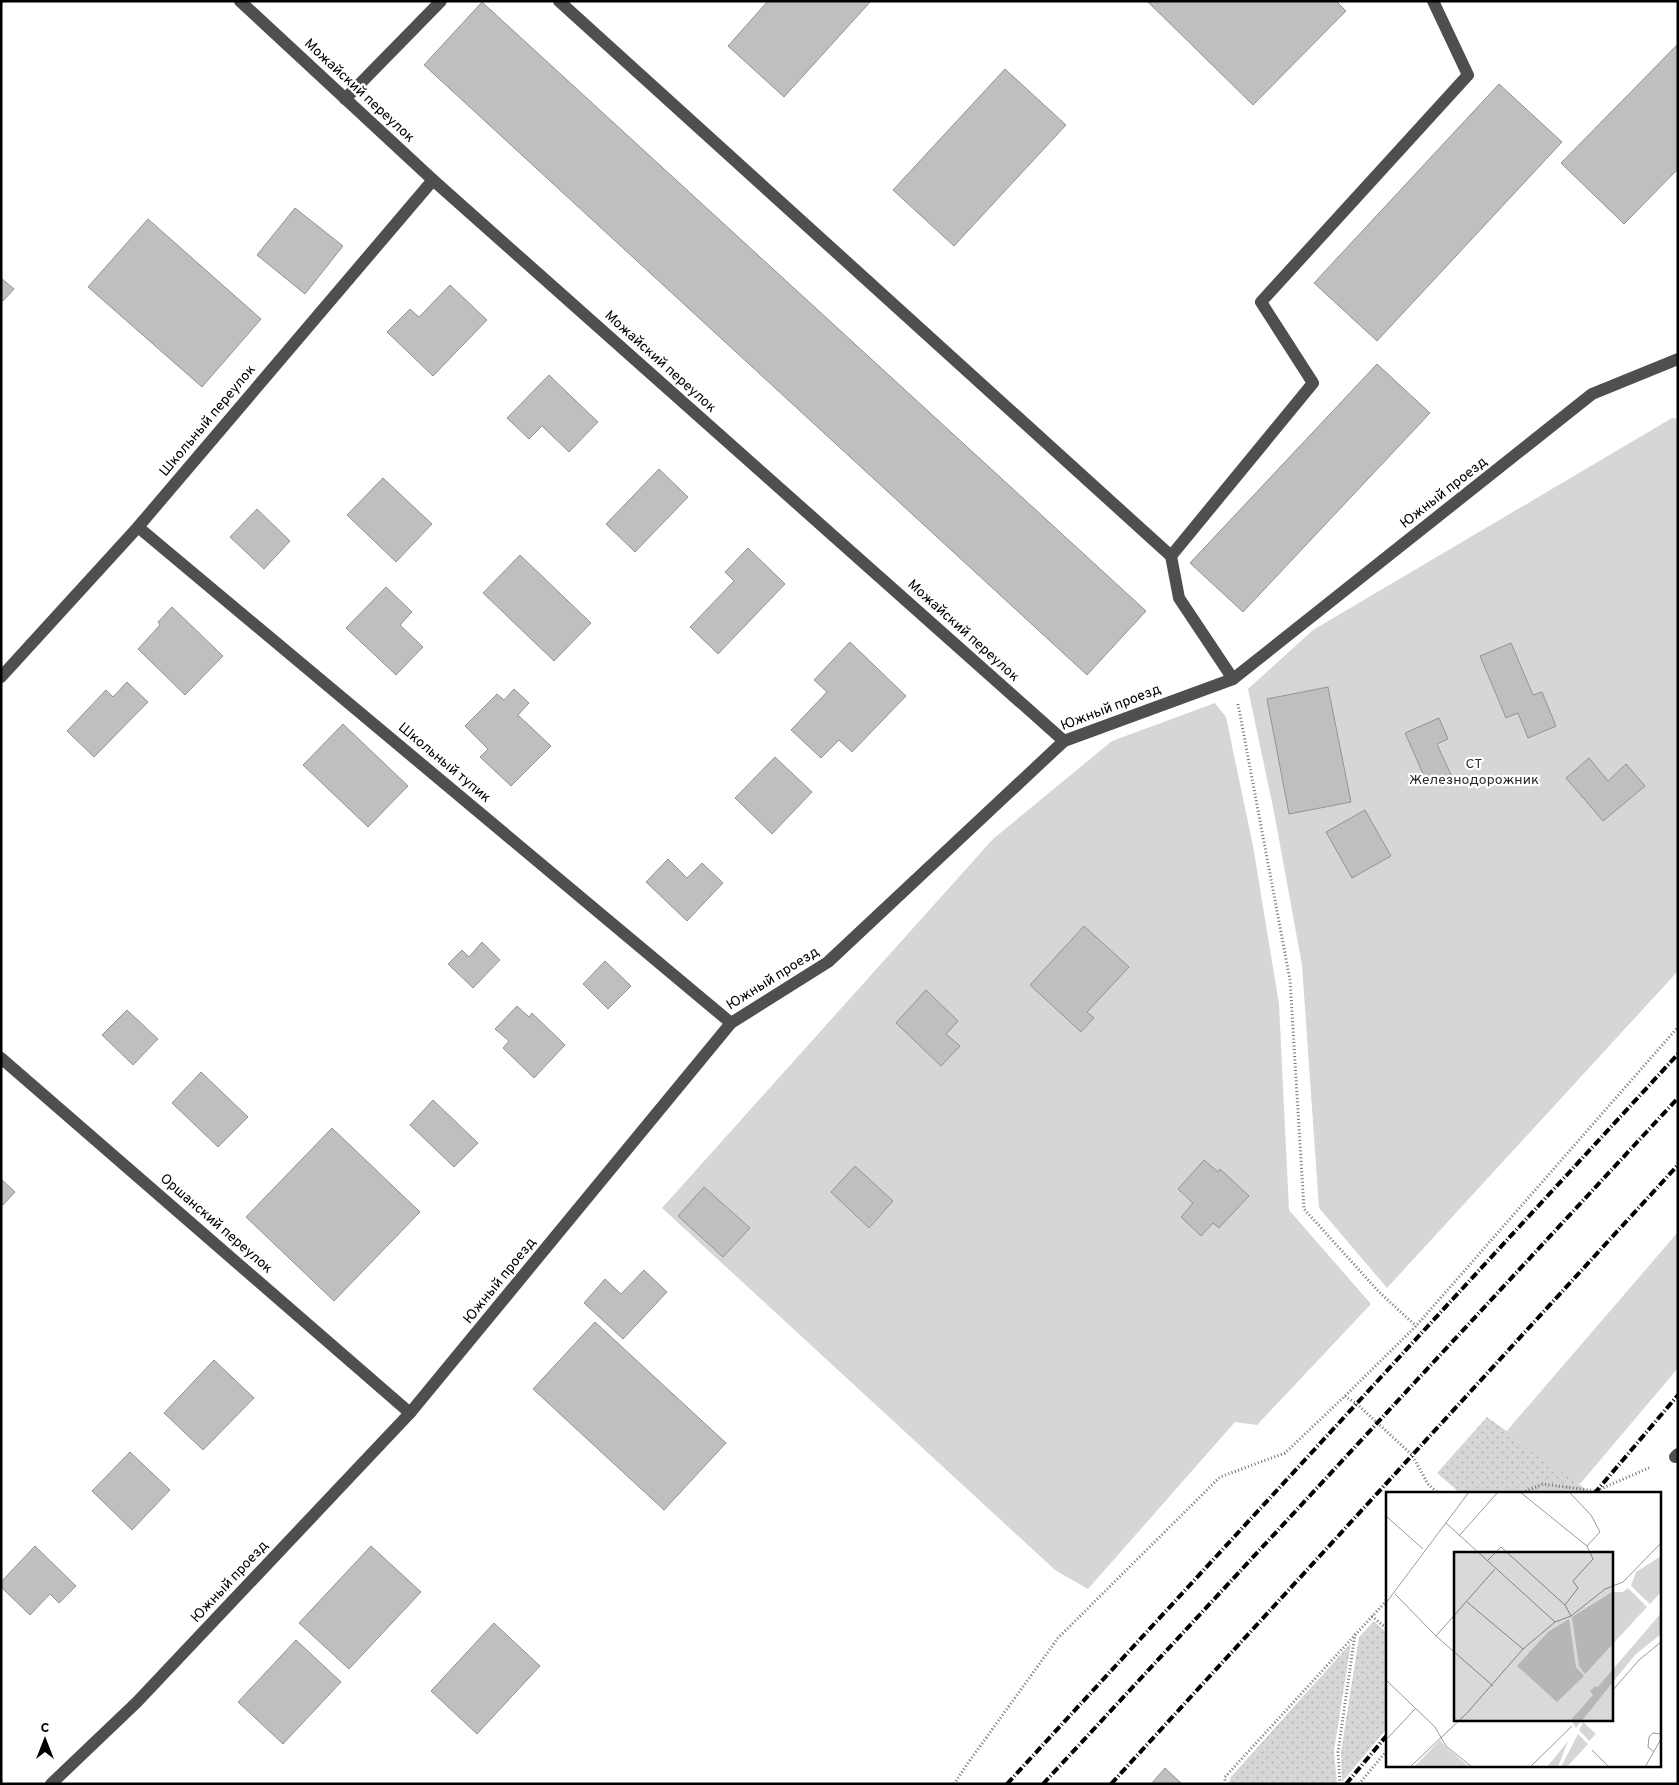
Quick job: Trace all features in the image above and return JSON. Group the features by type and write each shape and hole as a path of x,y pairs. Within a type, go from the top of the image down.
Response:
{"street":[{"name":"Можайский переулок","path":"240,1 433,180 1064,740"},
{"path":"345,99 441,1"},
{"path":"559,1 1171,556 1179,598 1233,679"},
{"path":"1171,556 1313,384 1261,302 1468,75 1433,1"},
{"name":"Школьный переулок","path":"1,677 138,527 433,180"},
{"name":"Южный проезд","path":"51,1784 137,1702 410,1413 731,1022 828,962 1064,740 1233,679 1592,394 1678,359"},
{"name":"Школьный тупик","path":"138,527 731,1022"},
{"name":"Оршанский переулок","path":"1,1058 410,1413"}],"path":[{"path":"1233,679 1290,980 1304,1210 1379,1292 1416,1326"},
{"path":"954,1784 1058,1638 1220,1477 1285,1453 1346,1396 1416,1326 1678,1027"},
{"path":"1346,1396 1412,1455 1428,1484 1437,1492"},
{"path":"1524,1492 1543,1484 1596,1492 1677,1455"},
{"path":"1225,1784 1225,1777 1386,1601"},
{"path":"1372,1616 1386,1628"},
{"path":"1340,1784 1338,1752 1355,1634"},
{"path":"1359,1784 1386,1751"}],"green space":[{"name":"СТ Железнодорожник","path":"1672,418 1678,419 1678,971 1387,1288 1319,1208 1302,965 1274,812 1248,689 1313,630"},
{"path":"1215,703 1226,717 1253,846 1279,1004 1289,1210 1371,1304 1257,1425 1235,1422 1088,1589 1055,1570 662,1208 993,839 1112,741"},
{"path":"1678,1232 1678,1368 1580,1484 1505,1433"},
{"path":"1487,1417 1575,1480 1587,1491 1459,1492 1437,1473"},
{"path":"1374,1621 1386,1632 1386,1729 1342,1782 1341,1752 1359,1637"},
{"path":"1351,1643 1334,1751 1337,1784 1229,1784 1230,1778"}],"building":[{"path":"768,1 871,1 784,97 728,46"},
{"path":"1147,1 1336,1 1346,11 1253,105"},
{"path":"482,2 1146,611 1087,675 424,65"},
{"path":"1678,44 1678,169 1624,224 1561,163"},
{"path":"1005,69 1066,125 954,246 893,190"},
{"path":"1499,84 1562,142 1377,341 1314,283"},
{"path":"295,208 343,246 305,294 257,255"},
{"path":"148,219 261,319 202,387 88,287"},
{"path":"1,278 14,289 1,303"},
{"path":"450,285 487,320 433,376 387,332 410,309 419,317"},
{"path":"1377,364 1430,413 1243,612 1190,563"},
{"path":"549,375 598,422 569,452 542,426 529,439 507,418"},
{"path":"659,469 688,497 635,552 606,524"},
{"path":"383,478 432,524 396,562 347,515"},
{"path":"257,509 290,541 264,569 230,537"},
{"path":"748,548 785,584 718,654 690,627 734,581 725,572"},
{"path":"520,555 591,623 554,661 483,593"},
{"path":"386,587 412,612 400,625 423,647 396,675 346,628"},
{"path":"172,607 223,656 185,695 138,649 160,625 158,622"},
{"path":"850,642 906,696 852,752 839,740 821,758 791,730 827,692 814,680"},
{"path":"1511,643 1533,695 1542,692 1556,726 1528,738 1518,713 1506,718 1480,656"},
{"path":"127,682 148,702 94,757 67,731 106,690 113,697"},
{"path":"1328,687 1351,802 1289,814 1267,699"},
{"path":"514,689 529,703 518,715 551,746 511,786 480,757 488,749 465,726 497,694 504,700"},
{"path":"1439,718 1448,739 1437,744 1451,775 1428,785 1405,733"},
{"path":"343,724 408,786 368,827 303,765"},
{"path":"775,757 812,792 772,834 735,798"},
{"path":"1589,758 1608,781 1626,764 1645,786 1603,821 1566,778"},
{"path":"1365,810 1391,856 1352,878 1326,832"},
{"path":"668,859 687,878 702,863 723,883 687,921 646,882"},
{"path":"1084,926 1129,967 1087,1012 1094,1018 1081,1032 1030,985"},
{"path":"482,942 500,960 473,988 448,964 462,950 469,957"},
{"path":"605,961 631,986 608,1009 583,984"},
{"path":"926,990 958,1021 946,1034 960,1046 941,1066 896,1023"},
{"path":"517,1006 529,1017 532,1013 565,1045 534,1078 503,1048 509,1041 495,1029"},
{"path":"127,1010 158,1039 133,1065 102,1035"},
{"path":"201,1072 248,1117 218,1147 172,1103"},
{"path":"433,1100 478,1143 454,1167 410,1125"},
{"path":"332,1128 420,1212 334,1301 246,1217"},
{"path":"1204,1160 1218,1172 1220,1169 1249,1196 1219,1228 1213,1223 1201,1236 1181,1217 1193,1203 1178,1189"},
{"path":"855,1166 893,1201 869,1228 831,1192"},
{"path":"1,1179 15,1192 1,1207"},
{"path":"704,1187 750,1228 723,1257 678,1216"},
{"path":"644,1270 667,1292 623,1339 584,1303 605,1279 621,1294"},
{"path":"595,1322 726,1443 664,1510 533,1389"},
{"path":"214,1360 254,1398 203,1450 164,1413"},
{"path":"130,1452 170,1490 132,1530 92,1491"},
{"path":"35,1546 76,1586 59,1603 50,1594 30,1615 1,1587 1,1582"},
{"path":"371,1546 421,1592 349,1669 299,1623"},
{"path":"494,1623 540,1666 477,1734 431,1691"},
{"path":"296,1640 341,1682 283,1744 238,1702"},
{"path":"1165,1768 1182,1784 1151,1784"}],"railway":[{"path":"1007,1784 1678,1054"},
{"path":"1043,1784 1678,1098"},
{"path":"1111,1784 1678,1165"},
{"path":"1596,1492 1678,1395"},
{"path":"1346,1784 1386,1736"}]}
